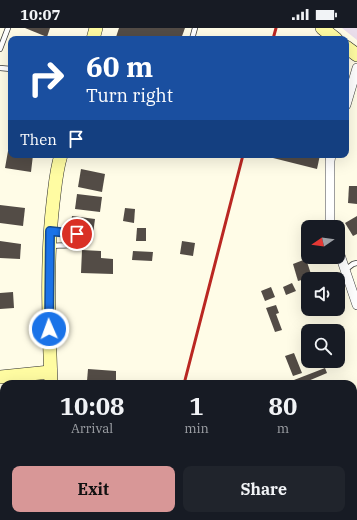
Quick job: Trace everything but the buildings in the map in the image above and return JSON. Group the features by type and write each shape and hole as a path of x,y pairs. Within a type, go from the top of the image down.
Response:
{"main road":[{"path":"322,28 332,36"},
{"path":"0,377 51,378 48,301 50,231 57,169 60,158"}],"street":[{"path":"349,95 357,68"},
{"path":"330,220 331,158"},
{"path":"343,264 357,304"}],"lane":[{"path":"0,49 8,28"},
{"path":"50,231 77,234 84,237 85,240 69,245 50,246"},
{"path":"345,270 357,263"}],"shaded area":[{"path":"342,28 357,28 357,40"}],"railway":[{"path":"274,36 276,28"},
{"path":"185,380 242,158"}],"route":[{"path":"49,329 48,301 50,231 77,234"}]}
